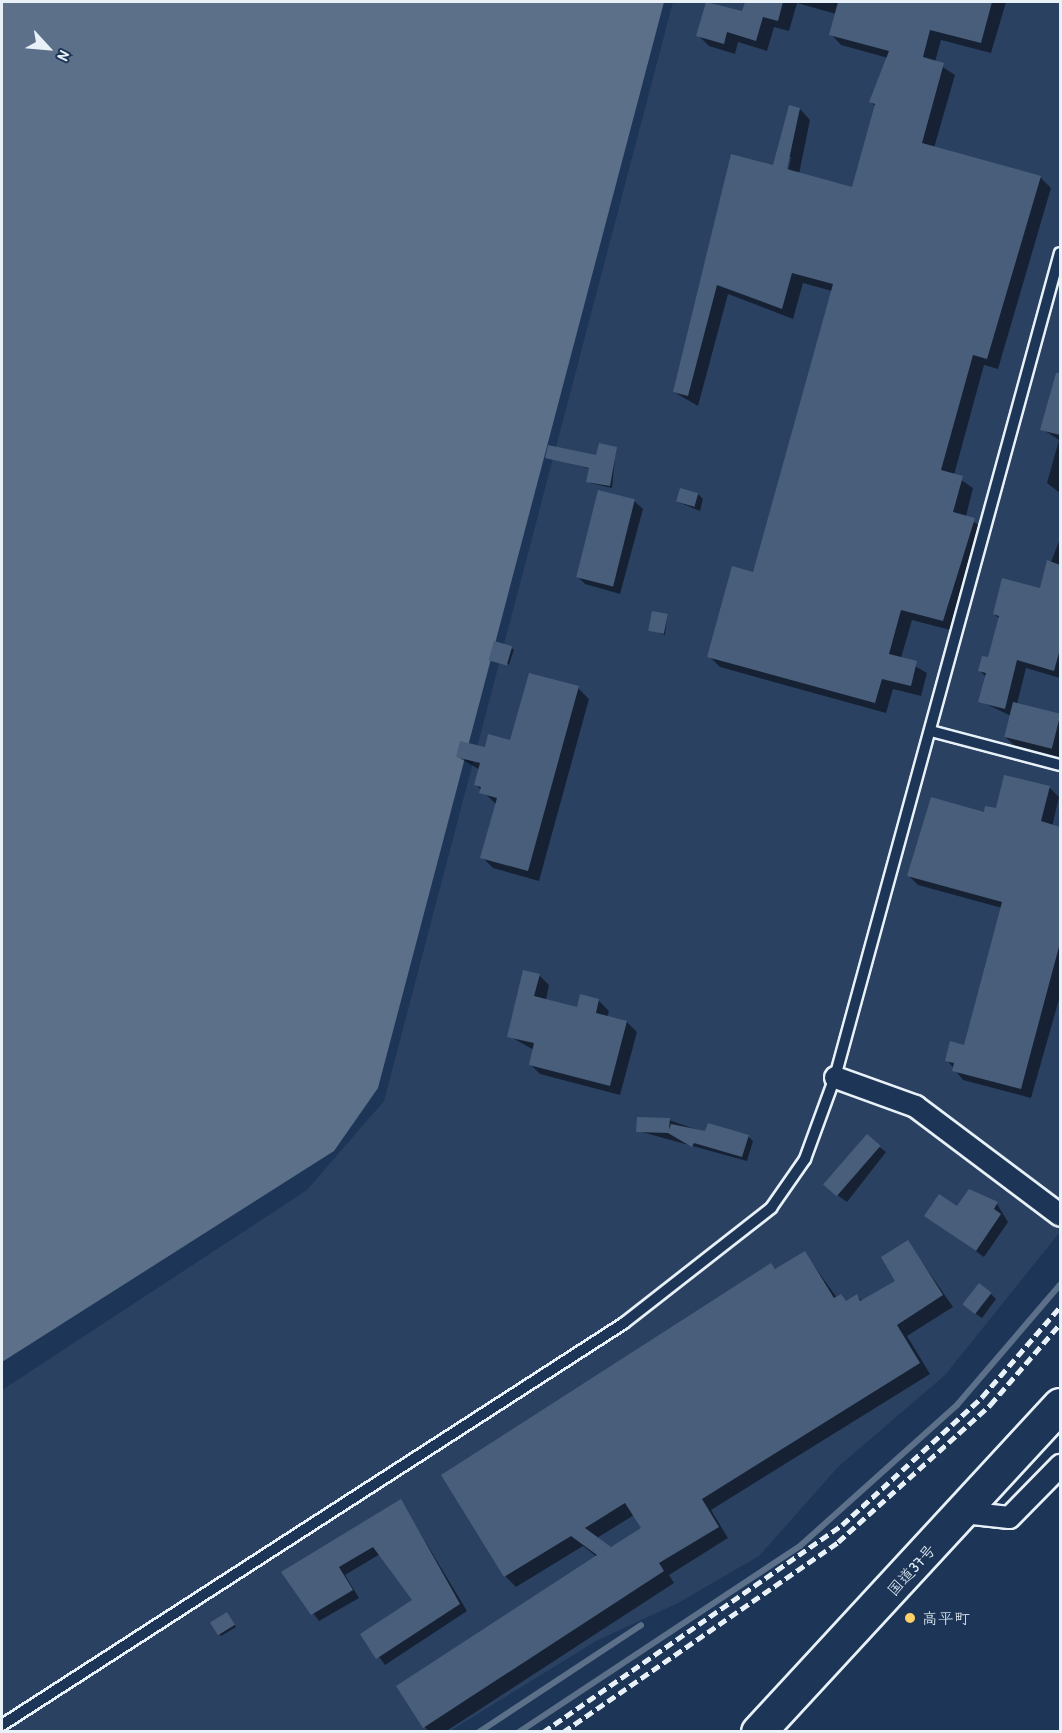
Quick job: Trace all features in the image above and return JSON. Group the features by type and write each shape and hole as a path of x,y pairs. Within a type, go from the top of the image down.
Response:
{"highway":[{"name":"国道37号","path":"758,1731 1060,1405"}],"street":[{"path":"835,1077 915,1106 1060,1215"},
{"path":"963,1512 1009,1517 1060,1465"}],"lane":[{"path":"2,1725 624,1323 771,1208 805,1159 835,1077 1060,253"},
{"path":"931,731 1060,765"}],"shaded area":[{"path":"2,2 664,2 378,1088 334,1151 2,1362"},
{"path":"673,2 1060,2 1060,1232 945,1375 839,1466 759,1556 678,1603 596,1641 450,1731 2,1732 2,1390 307,1190 384,1101"}],"building":[{"path":"706,2 742,11 745,2 783,2 778,21 763,17 756,41 727,32 724,44 696,36"},
{"path":"838,2 992,2 981,43 930,30 923,57 944,63 922,143 1041,176 987,359 973,355 941,470 963,476 953,512 975,518 943,621 901,610 889,654 917,661 911,686 882,679 875,703 707,657 732,566 753,572 833,284 792,273 782,309 717,285 688,396 673,392 731,154 773,165 789,105 800,108 787,169 852,187 875,104 869,102 889,51 829,35"},
{"path":"1056,373 1060,373 1060,435 1040,430"},
{"path":"599,443 617,447 610,486 586,482 589,468 545,458 548,445 596,455"},
{"path":"680,488 698,493 694,507 676,501"},
{"path":"598,490 635,499 613,587 576,577"},
{"path":"1047,560 1060,565 1060,649 1054,671 1017,660 1005,709 978,702 986,673 978,671 982,656 988,657 999,616 993,614 1002,578 1040,588"},
{"path":"652,611 668,614 664,634 648,631"},
{"path":"494,641 512,646 507,665 488,660"},
{"path":"529,673 579,686 528,871 480,858 497,798 479,793 481,787 474,785 480,763 456,757 460,741 485,747 488,734 510,740"},
{"path":"1013,702 1060,714 1052,749 1004,737"},
{"path":"1004,775 1050,786 1041,821 1060,827 1060,943 1021,1089 952,1071 954,1063 945,1061 950,1041 964,1045 1002,902 907,876 931,797 984,812 985,806 996,808"},
{"path":"523,970 540,974 534,996 577,1007 580,994 599,999 596,1013 627,1021 610,1086 529,1065 534,1043 507,1037"},
{"path":"637,1117 670,1118 669,1130 671,1124 705,1131 708,1123 749,1135 742,1157 694,1143 692,1147 668,1133 636,1132"},
{"path":"867,1134 881,1146 837,1196 823,1185"},
{"path":"969,1189 998,1202 994,1209 1001,1214 976,1251 924,1216 939,1194 957,1206"},
{"path":"908,1240 943,1295 897,1325 920,1363 702,1499 719,1527 659,1563 664,1571 423,1728 396,1686 597,1555 571,1536 504,1577 441,1475 771,1263 775,1269 805,1251 834,1298 841,1294 846,1301 857,1294 860,1301 895,1281 881,1257","holes":["625,1503 641,1528 611,1547 585,1528"]},
{"path":"979,1283 992,1293 975,1314 962,1304"},
{"path":"401,1499 460,1604 376,1659 360,1634 412,1600 373,1547 339,1567 353,1590 311,1615 281,1572"},
{"path":"227,1612 235,1625 218,1635 210,1623"}],"waterway":[{"path":"519,1732 800,1546 957,1405 1060,1285"},
{"path":"479,1732 641,1625"}],"railway":[{"path":"543,1732 842,1525 982,1397 1060,1307"},
{"path":"563,1732 838,1542 990,1405 1060,1324"}],"place":[{"name":"高平町","path":"910,1618"}]}
